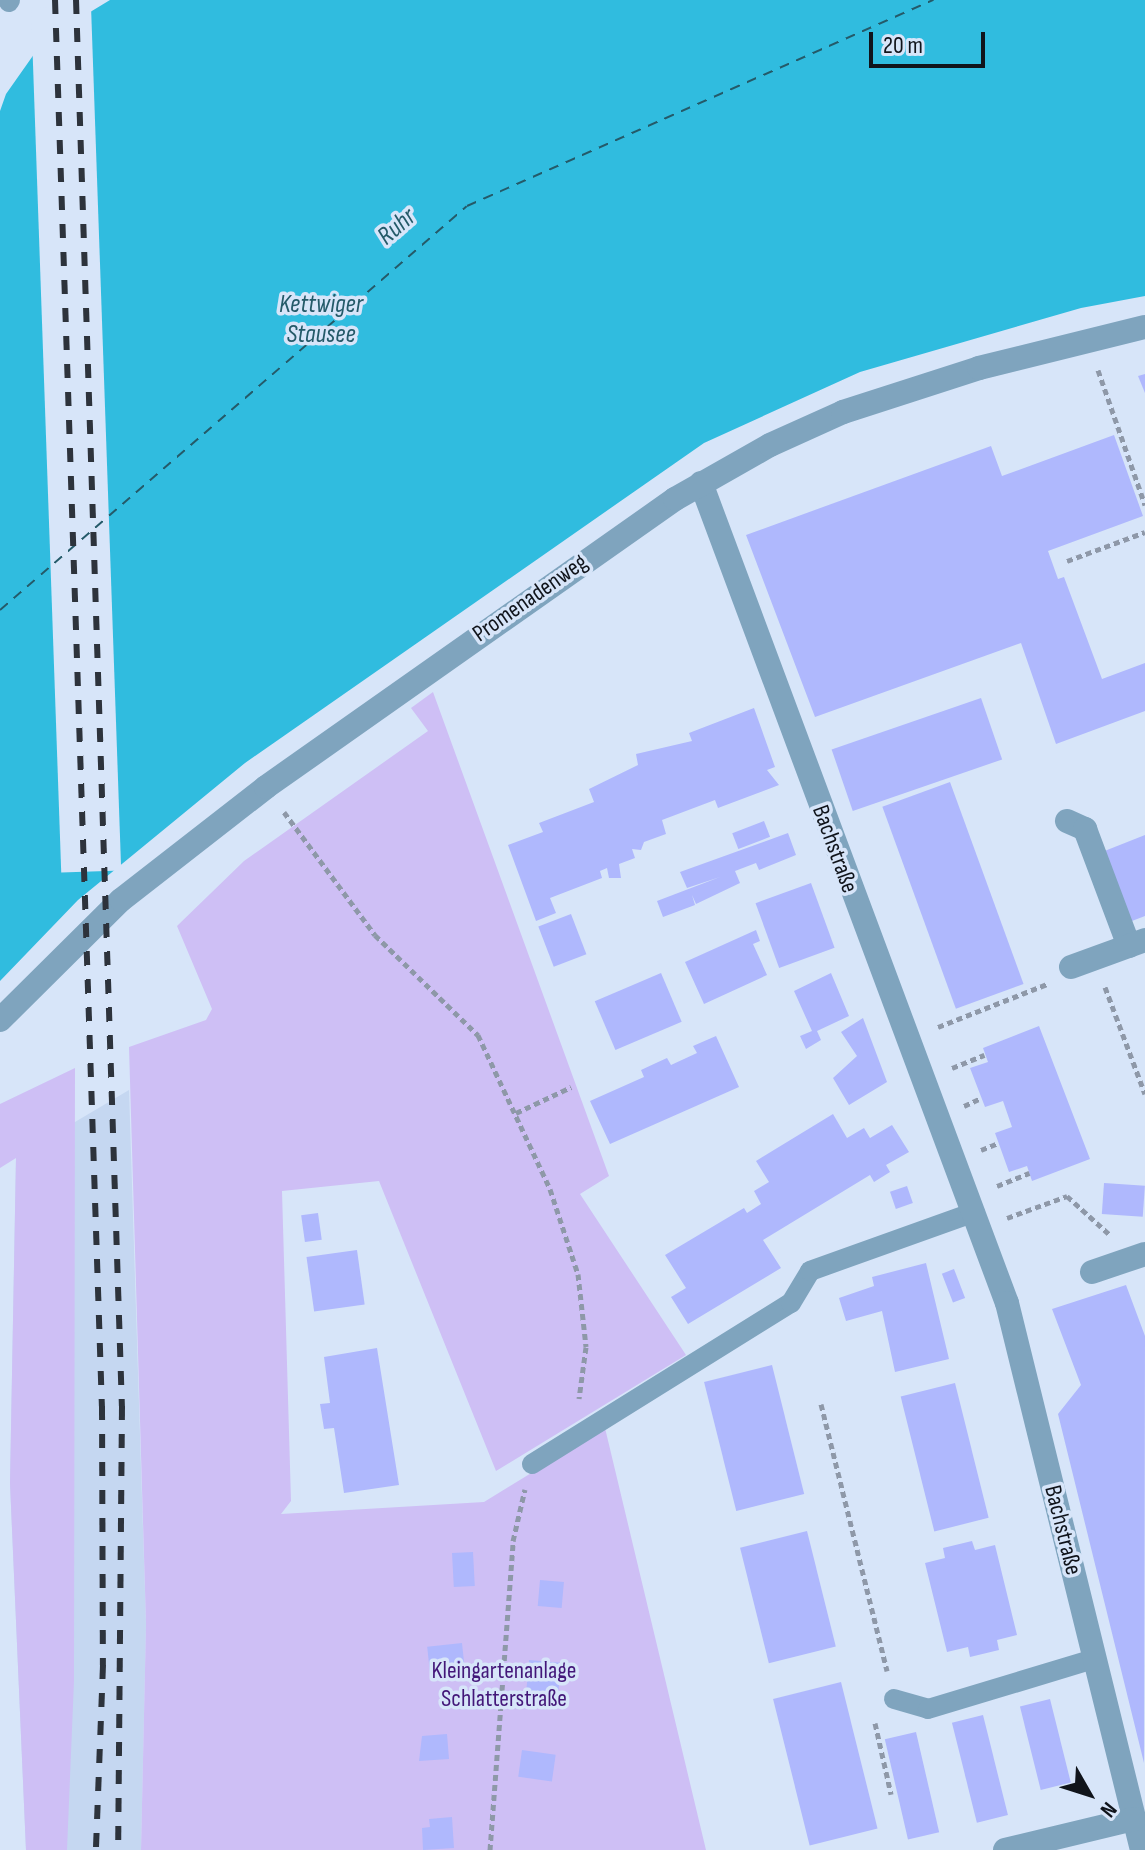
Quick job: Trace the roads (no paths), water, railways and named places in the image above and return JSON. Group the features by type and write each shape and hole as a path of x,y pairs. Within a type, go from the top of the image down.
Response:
{"street":[{"name":"Promenadenweg","path":"0,1020 121,900 266,787 589,556 701,483 843,412 1087,339 1145,327"},
{"name":"Bachstraße","path":"701,483 1007,1303 1142,1850"},
{"path":"1067,821 1085,829 1137,943 1071,967"},
{"path":"1092,1272 1140,1256"},
{"path":"1005,1850 1134,1819"}],"lane":[{"path":"532,1464 791,1303 810,1271 978,1220"},
{"path":"894,1699 928,1709 1094,1659"}],"water":[{"name":"Kettwiger Stausee","path":"110,0 1145,0 1145,296 1081,308 860,372 704,443 245,763 78,900 0,981 0,111 6,94 44,40"}],"railway":[{"path":"55,0 102,1406 103,1665 96,1850"},
{"path":"76,0 122,1406 118,1850"}],"water label":[{"name":"Ruhr","path":"397,227"}],"park label":[{"name":"Kleingartenanlage Schlatterstraße","path":"504,1685"}]}
